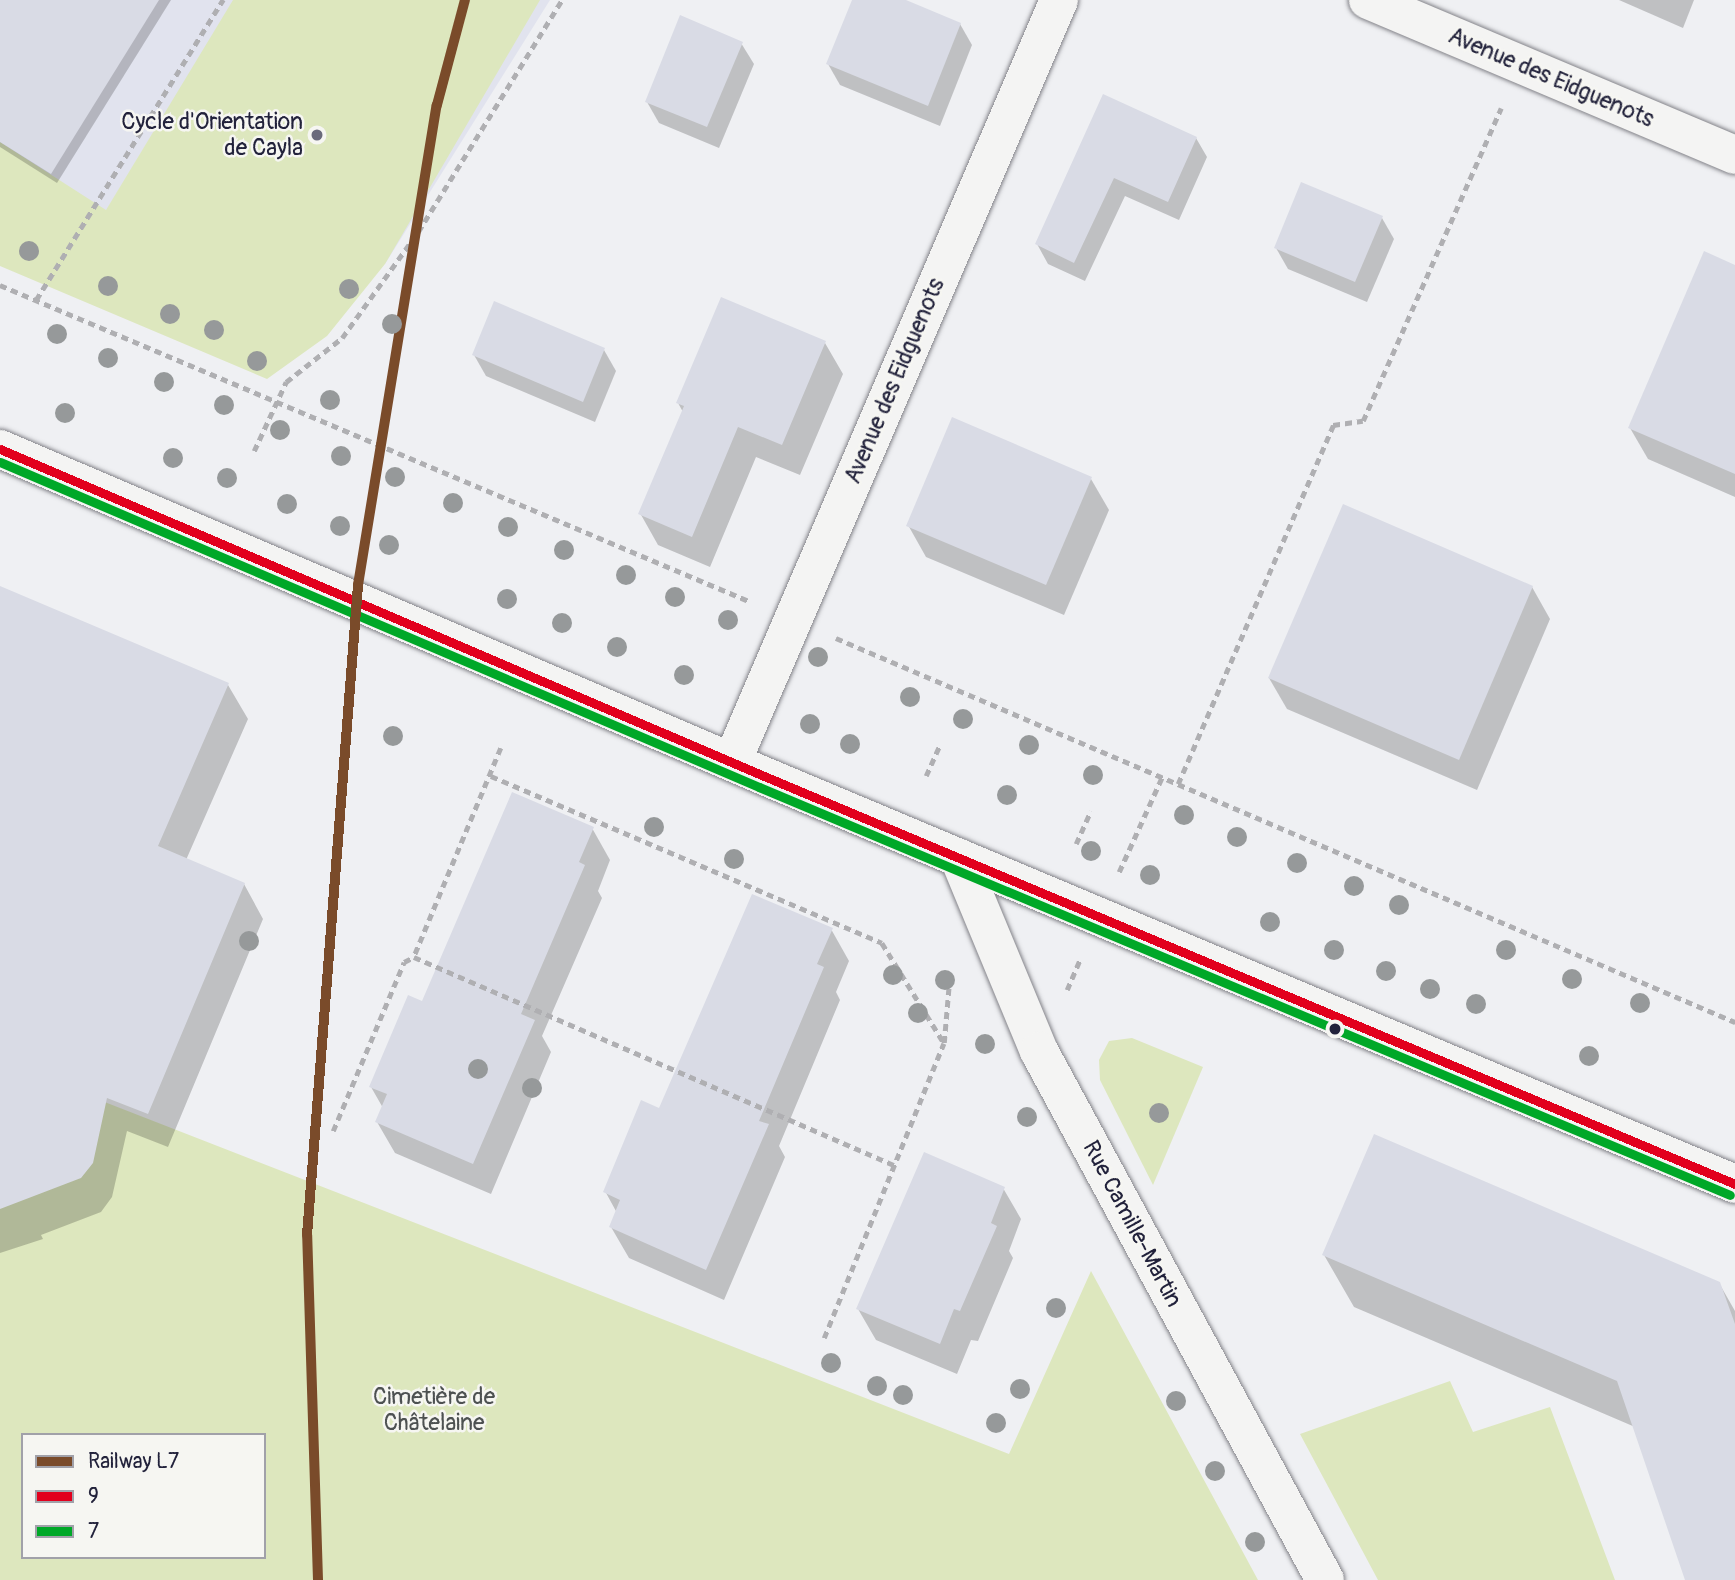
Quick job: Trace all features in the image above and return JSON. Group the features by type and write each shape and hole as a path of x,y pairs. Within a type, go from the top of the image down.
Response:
{"street":[{"name":"Avenue des Eidguenots","path":"732,762 1059,0"},
{"name":"Avenue des Eidguenots","path":"1368,0 1735,155"},
{"path":"0,449 732,762 1735,1184"},
{"name":"Rue Camille-Martin","path":"959,858 1039,1051 1325,1580"}],"path":[{"path":"36,300 223,0"},
{"path":"254,451 274,402 286,382 342,338 418,232 562,0"},
{"path":"1178,784 1333,425 1363,421 1518,65"},
{"path":"0,285 795,620 1735,1022"},
{"path":"926,776 940,745"},
{"path":"333,1131 404,962 414,957 501,748"},
{"path":"491,776 882,943 944,1043"},
{"path":"1039,1051 1162,777"},
{"path":"1076,844 1091,811"},
{"path":"414,957 894,1165"},
{"path":"824,1338 944,1043 950,973"}],"shaded area":[{"name":"Cycle d'Orientation de Cayla","path":"0,0 550,0 385,264 156,128 106,211 0,143"}],"green space":[{"path":"233,0 540,0 385,264 327,336 267,379 0,266 0,142 106,210"},
{"path":"1132,1038 1203,1067 1153,1185 1100,1080 1099,1060 1109,1041"},
{"name":"Cimetière de Châtelaine","path":"102,1101 1009,1454 1091,1271 1258,1580 0,1580 0,1153"},
{"path":"1450,1381 1473,1432 1550,1407 1615,1580 1378,1580 1300,1434"}],"building":[{"path":"0,0 159,0 51,174 0,142"},
{"path":"852,0 906,0 961,23 928,106 826,64"},
{"path":"680,15 743,42 707,127 645,102"},
{"path":"1103,94 1197,137 1168,202 1114,178 1074,263 1035,244"},
{"path":"1301,182 1383,216 1355,282 1274,248"},
{"path":"1704,251 1735,265 1735,474 1628,428"},
{"path":"721,297 826,341 782,445 738,427 692,537 638,514 684,406 676,403"},
{"path":"494,301 605,348 583,402 472,355"},
{"path":"952,417 1092,477 1046,585 906,526"},
{"path":"1343,504 1533,586 1459,760 1268,678"},
{"path":"0,586 229,683 158,846 245,883 148,1114 107,1098 93,1163 81,1178 0,1209"},
{"path":"512,792 594,827 579,862 585,865 521,1014 535,1020 473,1164 375,1122 387,1094 369,1087 408,995 422,1001"},
{"path":"752,894 833,928 817,964 824,967 759,1121 769,1124 706,1270 609,1227 620,1200 603,1192 641,1100 659,1108"},
{"path":"1374,1134 1720,1282 1735,1324 1735,1580 1685,1580 1617,1381 1322,1255"},
{"path":"924,1152 1005,1187 991,1223 997,1226 960,1311 954,1309 940,1344 856,1309"}],"rail line":[{"name":"L7","path":"318,1580 307,1235 358,585 437,105 465,0"}],"transit line":[{"name":"9","path":"0,449 764,776 1735,1184"},
{"name":"7","path":"0,462 759,787 1730,1195"}],"place":[{"name":"Cycle d'Orientation de Cayla","path":"317,135"}]}
